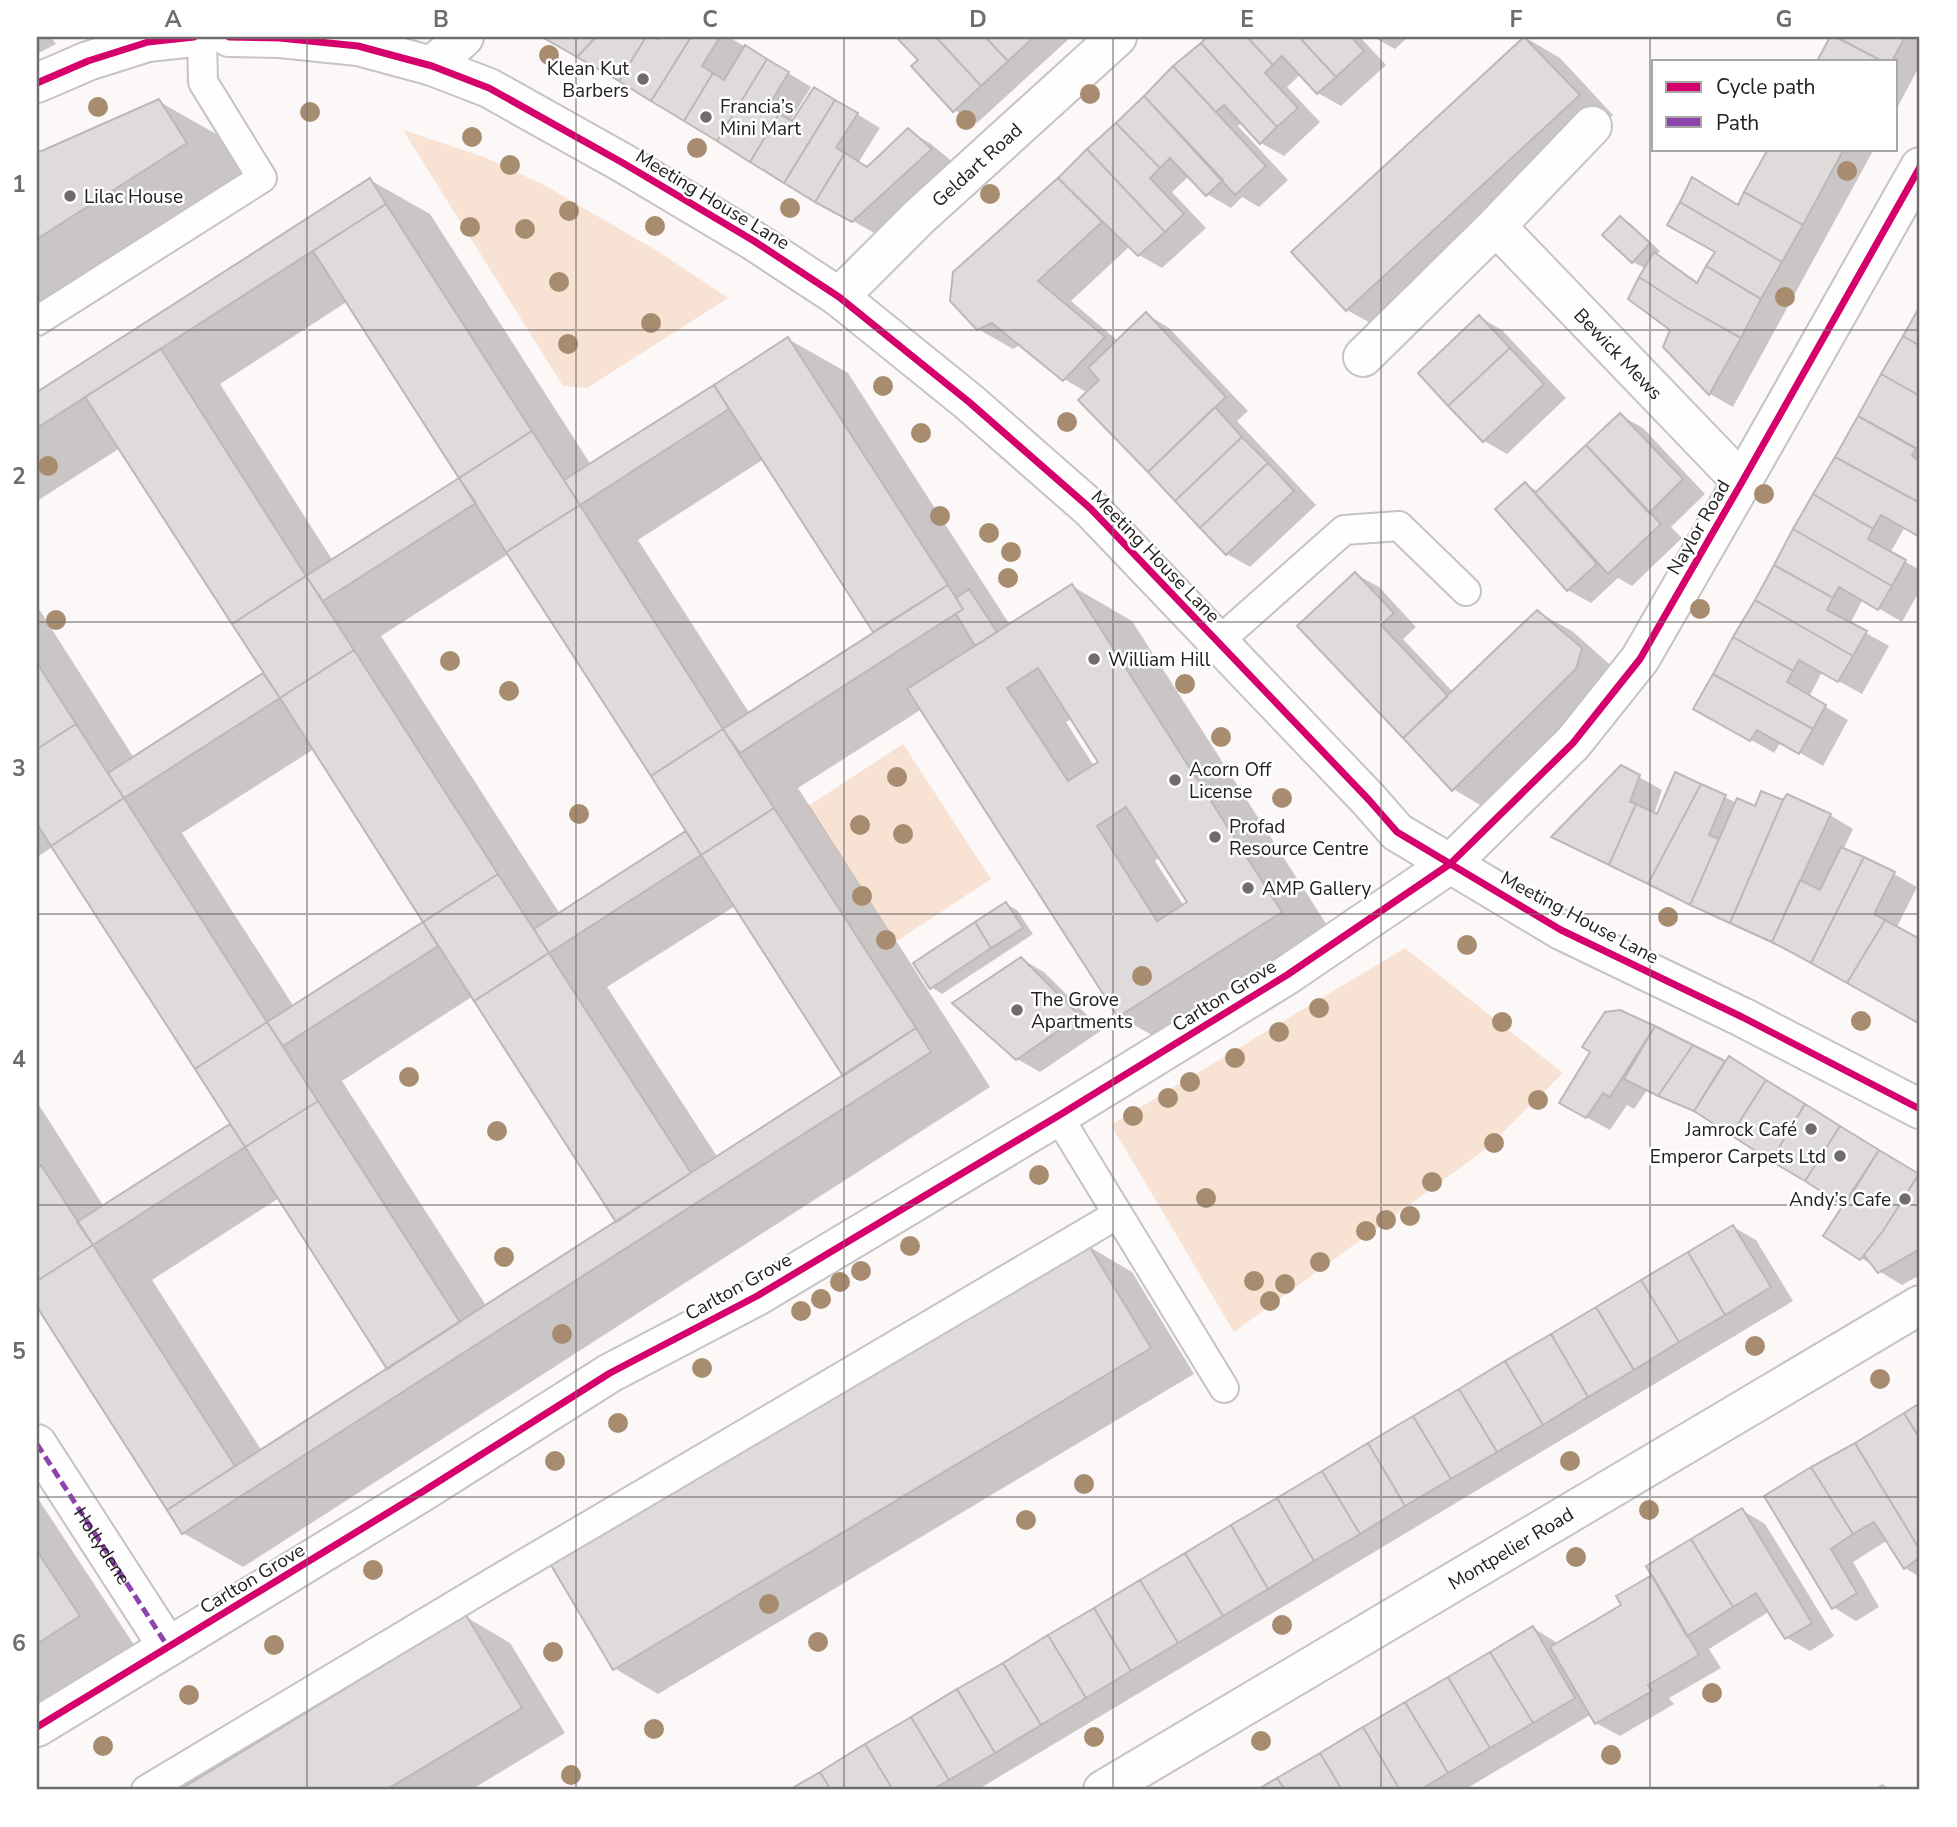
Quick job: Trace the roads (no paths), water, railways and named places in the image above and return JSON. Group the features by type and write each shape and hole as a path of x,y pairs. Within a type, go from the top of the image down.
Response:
{"street":[{"path":"37,83 88,61 148,42 194,37"},
{"name":"Meeting House Lane","path":"229,37 280,38 358,46 432,66 489,88 754,241 839,297 969,402 1080,500 1397,832 1561,930 1742,1017 1920,1109"},
{"path":"432,66 464,37"},
{"name":"Geldart Road","path":"839,297 919,217 1117,37"},
{"path":"1363,357 1496,226 1592,126"},
{"name":"Naylor Road","path":"1450,864 1573,743 1640,659 1920,167"},
{"name":"Bewick Mews","path":"1496,226 1742,482"},
{"name":"Carlton Grove","path":"37,1727 422,1492 610,1373 757,1296 1058,1115 1287,975 1450,864"},
{"name":"Montpelier Road","path":"1103,1790 1920,1305"},
{"name":"Hollydene","path":"37,1444 168,1647"}],"lane":[{"path":"37,321 262,178 203,82 202,37"},
{"path":"1218,642 1343,530 1399,526 1466,591"},
{"path":"1058,1115 1224,1388"},
{"path":"146,1790 486,1586 1118,1214"}],"place":[{"name":"Klean Kut Barbers","path":"643,79"},
{"name":"Francia’s Mini Mart","path":"706,117"},
{"name":"Lilac House","path":"70,196"},
{"name":"William Hill","path":"1094,659"},
{"name":"Acorn Off License","path":"1175,780"},
{"name":"Profad Resource Centre","path":"1215,837"},
{"name":"AMP Gallery","path":"1248,888"},
{"name":"The Grove Apartments","path":"1017,1010"},
{"name":"Jamrock Café","path":"1811,1129"},
{"name":"Emperor Carpets Ltd","path":"1840,1156"},
{"name":"Andy’s Cafe","path":"1905,1199"}]}
